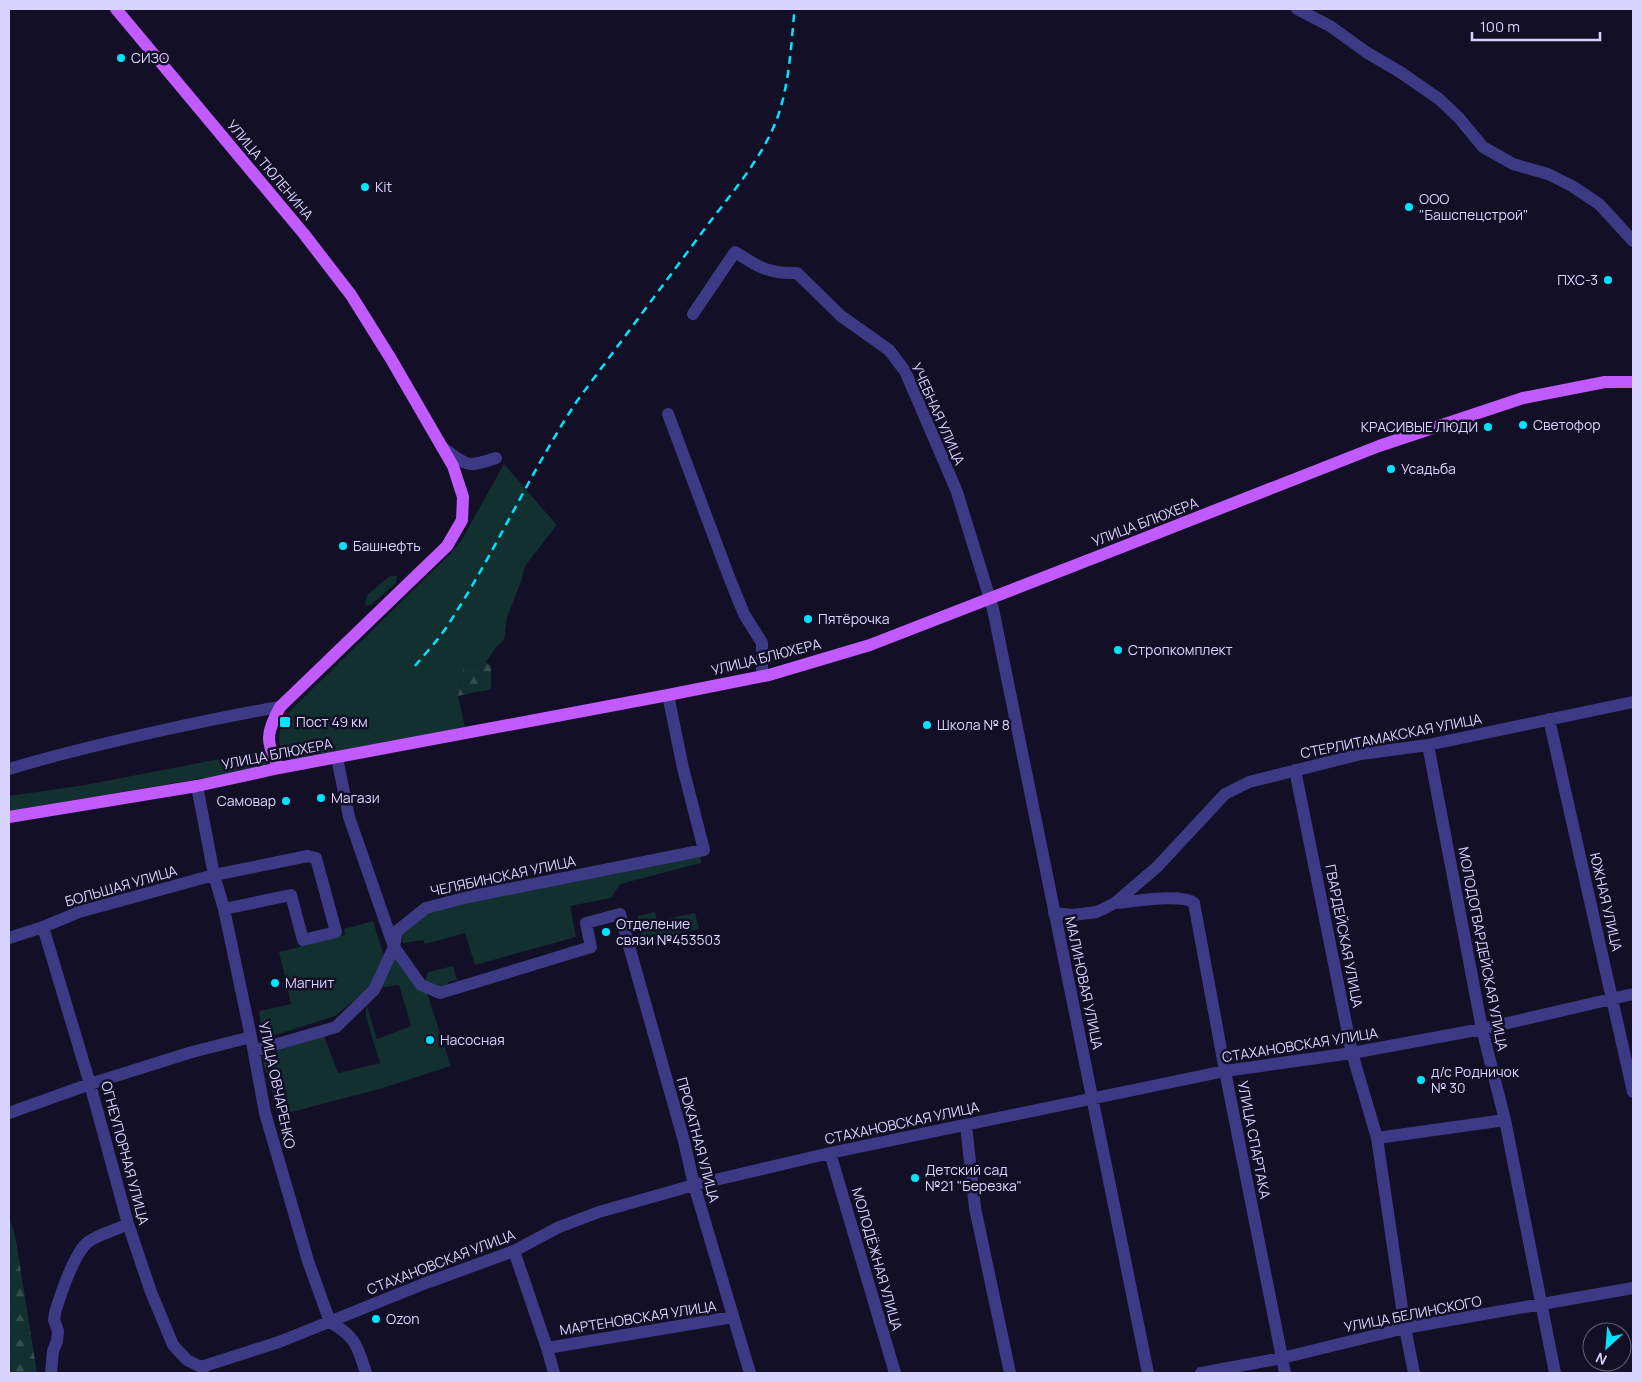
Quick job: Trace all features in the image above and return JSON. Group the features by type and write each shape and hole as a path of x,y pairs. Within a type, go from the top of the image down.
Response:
{"main road":[{"name":"УЛИЦА ТЮЛЕНИНА","path":"116,9 304,234 351,295 453,466 463,497 462,520 454,535 439,555 280,707"},
{"name":"УЛИЦА БЛЮХЕРА","path":"9,817 197,786 279,768 764,676 870,645 1379,446 1523,398 1605,382 1633,382"},
{"path":"279,768 272,755 269,737 270,727 280,707"}],"street":[{"path":"1297,9 1330,26 1366,52 1400,72 1439,99 1459,118 1483,147 1513,164 1548,174 1572,186 1599,204 1633,241"},
{"name":"УЧЕБНАЯ УЛИЦА","path":"692,314 735,252 764,270 779,274 797,273 841,316 889,350 905,371 956,492 990,598"},
{"path":"668,414 744,614 762,643 762,668 764,676"},
{"path":"441,447 465,464 477,464 496,458"},
{"name":"МАЛИНОВАЯ УЛИЦА","path":"990,598 1094,1098 1148,1373"},
{"name":"ЧЕЛЯБИНСКАЯ УЛИЦА","path":"254,1051 336,1027 374,990 394,948 397,931 426,908 468,897 704,850 668,695"},
{"name":"СТЕРЛИТАМАКСКАЯ УЛИЦА","path":"1054,913 1072,915 1097,912 1115,903 1158,867 1225,794 1249,782 1361,754 1428,744 1633,702"},
{"path":"9,769 35,760 123,739 245,712 280,707"},
{"name":"ЮЖНАЯ УЛИЦА","path":"1549,719 1633,1092"},
{"name":"МОЛОДОГВАРДЕЙСКАЯ УЛИЦА","path":"1428,744 1482,1029 1505,1120 1555,1373"},
{"path":"337,758 349,817 394,948"},
{"name":"ГВАРДЕЙСКАЯ УЛИЦА","path":"1295,770 1352,1054 1377,1138 1405,1328 1414,1373"},
{"name":"УЛИЦА ОВЧАРЕНКО","path":"197,786 214,875 224,909 254,1051 265,1113 308,1261 330,1322"},
{"name":"БОЛЬШАЯ УЛИЦА","path":"9,938 79,912 214,875 308,856 316,858 336,932 303,940 291,895 224,909"},
{"name":"УЛИЦА СПАРТАКА","path":"1115,903 1175,898 1190,900 1194,903 1285,1373"},
{"name":"ПРОКАТНАЯ УЛИЦА","path":"394,948 421,985 440,993 591,947 586,923 620,914 676,1113 694,1186 750,1373"},
{"name":"ОГНЕУПОРНАЯ УЛИЦА","path":"42,927 90,1084 128,1224 150,1292 173,1345 187,1360 202,1370"},
{"name":"СТАХАНОВСКАЯ УЛИЦА","path":"202,1370 514,1251 559,1226 599,1212 694,1186 830,1153 1225,1071 1352,1054 1482,1029 1633,994"},
{"path":"9,1113 90,1084 192,1052 251,1037"},
{"path":"1377,1138 1505,1120"},
{"path":"966,1126 975,1208 1010,1373"},
{"name":"МОЛОДЁЖНАЯ УЛИЦА","path":"830,1153 895,1373"},
{"path":"51,1373 53,1351 58,1332 54,1320 55,1313 74,1260 89,1241 128,1224"},
{"path":"514,1251 554,1373"},
{"name":"УЛИЦА БЕЛИНСКОГО","path":"1200,1373 1282,1358 1405,1328 1633,1288"},
{"name":"МАРТЕНОВСКАЯ УЛИЦА","path":"547,1348 733,1317"},
{"path":"330,1322 345,1330 358,1346 366,1373"}],"green space":[{"path":"504,464 556,526 525,566 507,617 504,640 497,646 486,662 463,668 458,696 465,727 292,761 287,758 281,749 279,737 281,725 288,714 451,553 461,541"},
{"path":"390,576 397,576 396,583 372,604 367,606 365,603 367,595"},
{"path":"486,662 491,666 491,689 458,696 463,668"},
{"path":"266,750 268,757 265,765 245,771 9,811 9,796 85,785"},
{"path":"700,854 701,863 620,884 611,898 570,906 576,937 475,965 465,933 425,944 423,940 403,943 402,930 429,909"},
{"path":"655,912 657,921 695,913 699,929 643,941 638,916"},
{"path":"373,921 383,953 382,964 368,989 335,1016 263,1039 259,1011 291,1004 279,952 345,935 344,929"},
{"path":"392,959 397,959 427,993 451,1066 383,1088 280,1115 261,1056 324,1036 338,1073 380,1063 366,1017 366,1003 377,1039 411,1026 399,985 378,988"},
{"path":"453,966 457,980 448,982 449,988 444,989 425,981 428,972"},
{"path":"9,1217 15,1235 37,1373 9,1373"}],"railway":[{"path":"415,666 442,633 463,600 543,457 577,401 756,160 772,131 782,104 791,53 793,9"}],"place":[{"name":"СИЗО","path":"121,58"},
{"name":"Kit","path":"365,187"},
{"name":"ООО \"Башспецстрой\"","path":"1409,207"},
{"name":"ПХС-3","path":"1608,280"},
{"name":"Светофор","path":"1523,425"},
{"name":"КРАСИВЫЕ ЛЮДИ","path":"1488,427"},
{"name":"Усадьба","path":"1391,469"},
{"name":"Башнефть","path":"343,546"},
{"name":"Пятёрочка","path":"808,619"},
{"name":"Стропкомплект","path":"1118,650"},
{"name":"Пост 49 км","path":"285,722"},
{"name":"Школа № 8","path":"927,725"},
{"name":"Магази","path":"321,798"},
{"name":"Самовар","path":"286,801"},
{"name":"Отделение связи №453503","path":"606,932"},
{"name":"Магнит","path":"275,983"},
{"name":"Насосная","path":"430,1040"},
{"name":"д/с Родничок № 30","path":"1421,1080"},
{"name":"Детский сад №21 \"Березка\"","path":"915,1178"},
{"name":"Ozon","path":"376,1319"}]}
